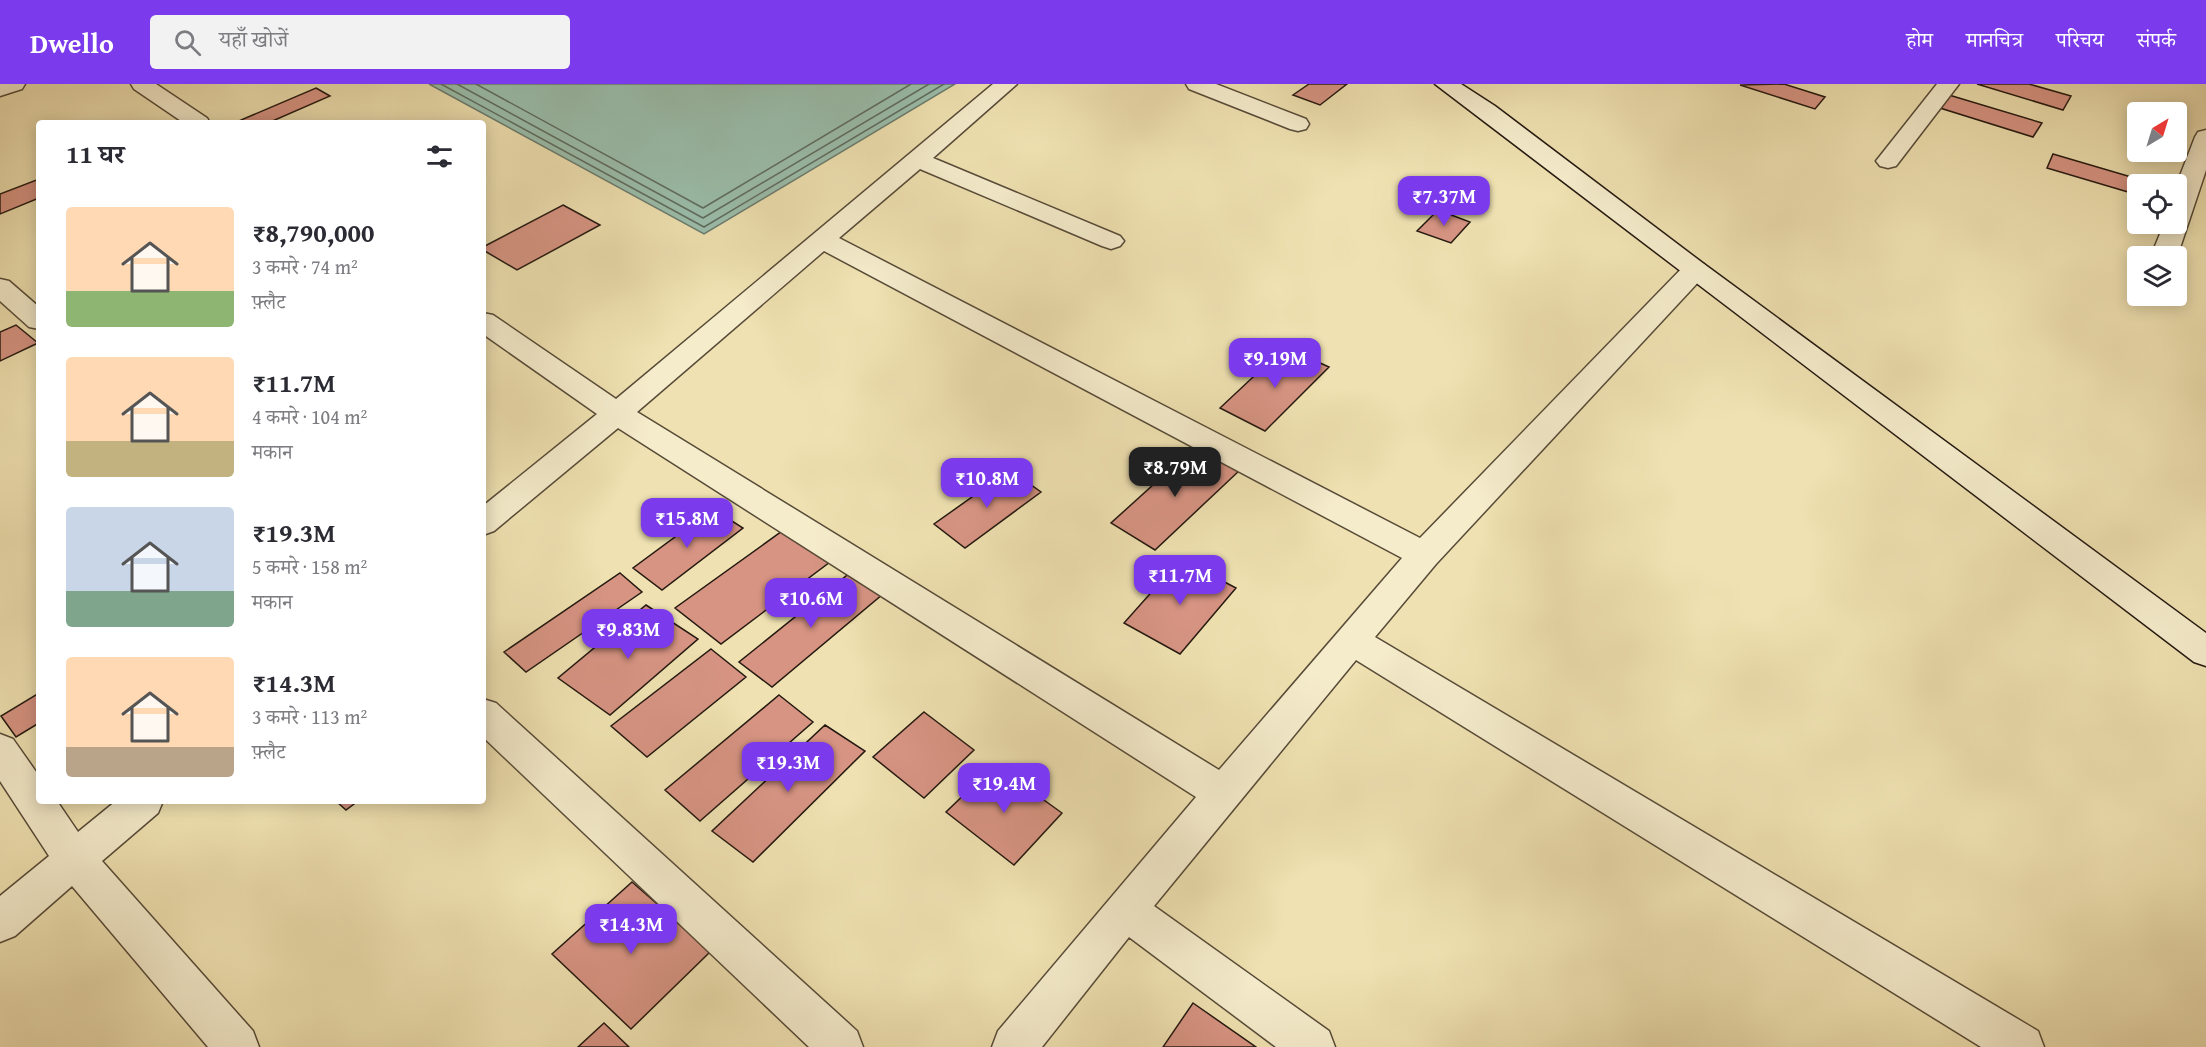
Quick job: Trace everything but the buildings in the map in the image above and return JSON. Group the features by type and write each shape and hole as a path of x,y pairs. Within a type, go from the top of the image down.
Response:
{"street":[{"path":"0,89 14,84"},
{"path":"142,84 195,120"},
{"path":"486,521 618,414 1006,84"},
{"path":"1197,84 1298,124"},
{"path":"1446,84 1487,111 1695,270 2206,652"},
{"path":"1888,161 1948,84"},
{"path":"2187,207 2196,194 2206,137"},
{"path":"916,159 1111,241"},
{"path":"821,239 1424,555"},
{"path":"1014,1047 1125,910 1424,555 1695,270"},
{"path":"0,287 36,318"},
{"path":"486,323 618,414 1223,793"},
{"path":"1352,640 2022,1047"},
{"path":"486,717 841,1047"},
{"path":"0,750 36,803"},
{"path":"37,804 74,859 237,1047"},
{"path":"0,922 140,804"},
{"path":"1125,910 1313,1047"}],"water":[{"path":"429,84 955,84 704,234"}]}
